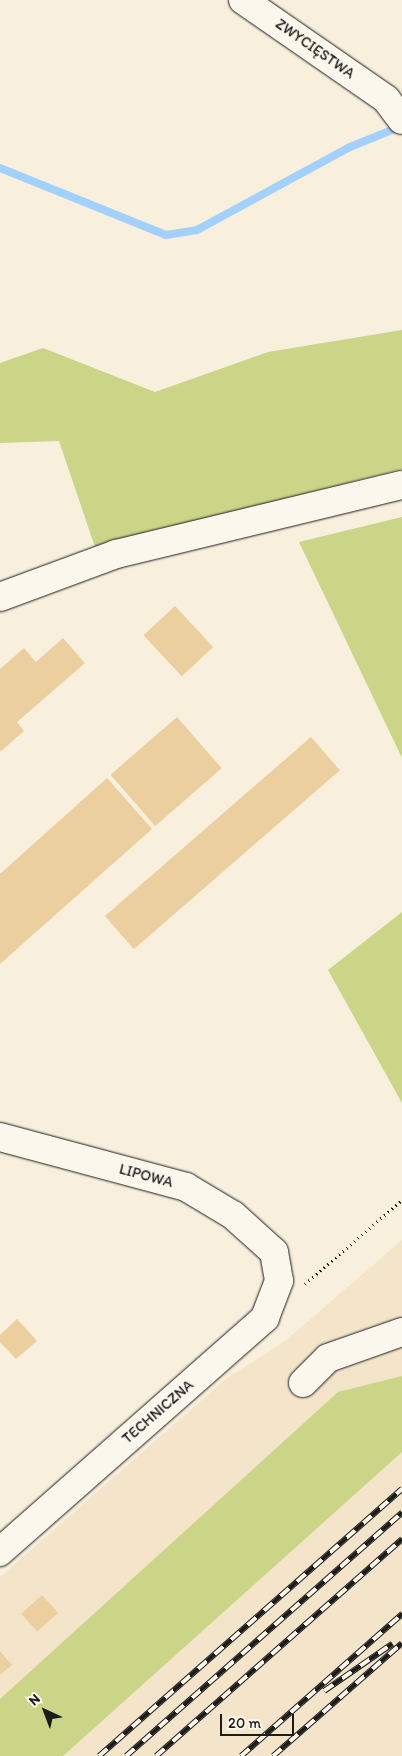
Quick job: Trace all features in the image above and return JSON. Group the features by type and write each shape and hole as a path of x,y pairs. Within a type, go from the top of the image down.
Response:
{"street":[{"name":"ZWYCIĘSTWA","path":"243,0 396,111"},
{"path":"0,597 116,554 402,485"},
{"name":"LIPOWA","path":"0,1137 186,1187 233,1215 274,1252"},
{"name":"TECHNICZNA","path":"0,1552 265,1318 279,1281 274,1252"},
{"path":"303,1383 328,1358 402,1332"}],"path":[{"path":"301,1287 402,1200"}],"shaded area":[{"path":"402,1240 402,1756 0,1756 0,1577 227,1378 284,1342"}],"green space":[{"path":"402,330 402,469 95,547 59,441 0,443 0,363 43,348 155,392 268,352"},
{"path":"402,517 402,758 299,542"},
{"path":"402,912 402,1103 328,970"},
{"path":"402,1376 402,1452 63,1756 0,1756 0,1699 338,1392"}],"building":[{"path":"175,606 213,647 182,676 144,635"},
{"path":"63,638 85,663 17,722 24,731 0,752 0,669 24,648 36,662"},
{"path":"177,717 222,768 155,826 111,775"},
{"path":"311,737 340,770 134,949 105,916"},
{"path":"107,778 152,829 0,964 0,874"},
{"path":"17,1319 37,1341 16,1359 0,1342 0,1335"},
{"path":"42,1595 58,1613 37,1632 21,1614"},
{"path":"0,1651 12,1665 0,1675"}],"waterway":[{"path":"0,168 166,235 197,230 350,147 402,126"}],"railway":[{"path":"99,1756 402,1489"},
{"path":"126,1756 402,1513"},
{"path":"156,1756 402,1539"},
{"path":"241,1756 402,1614"},
{"path":"273,1756 402,1643"},
{"path":"324,1691 392,1644"}]}
